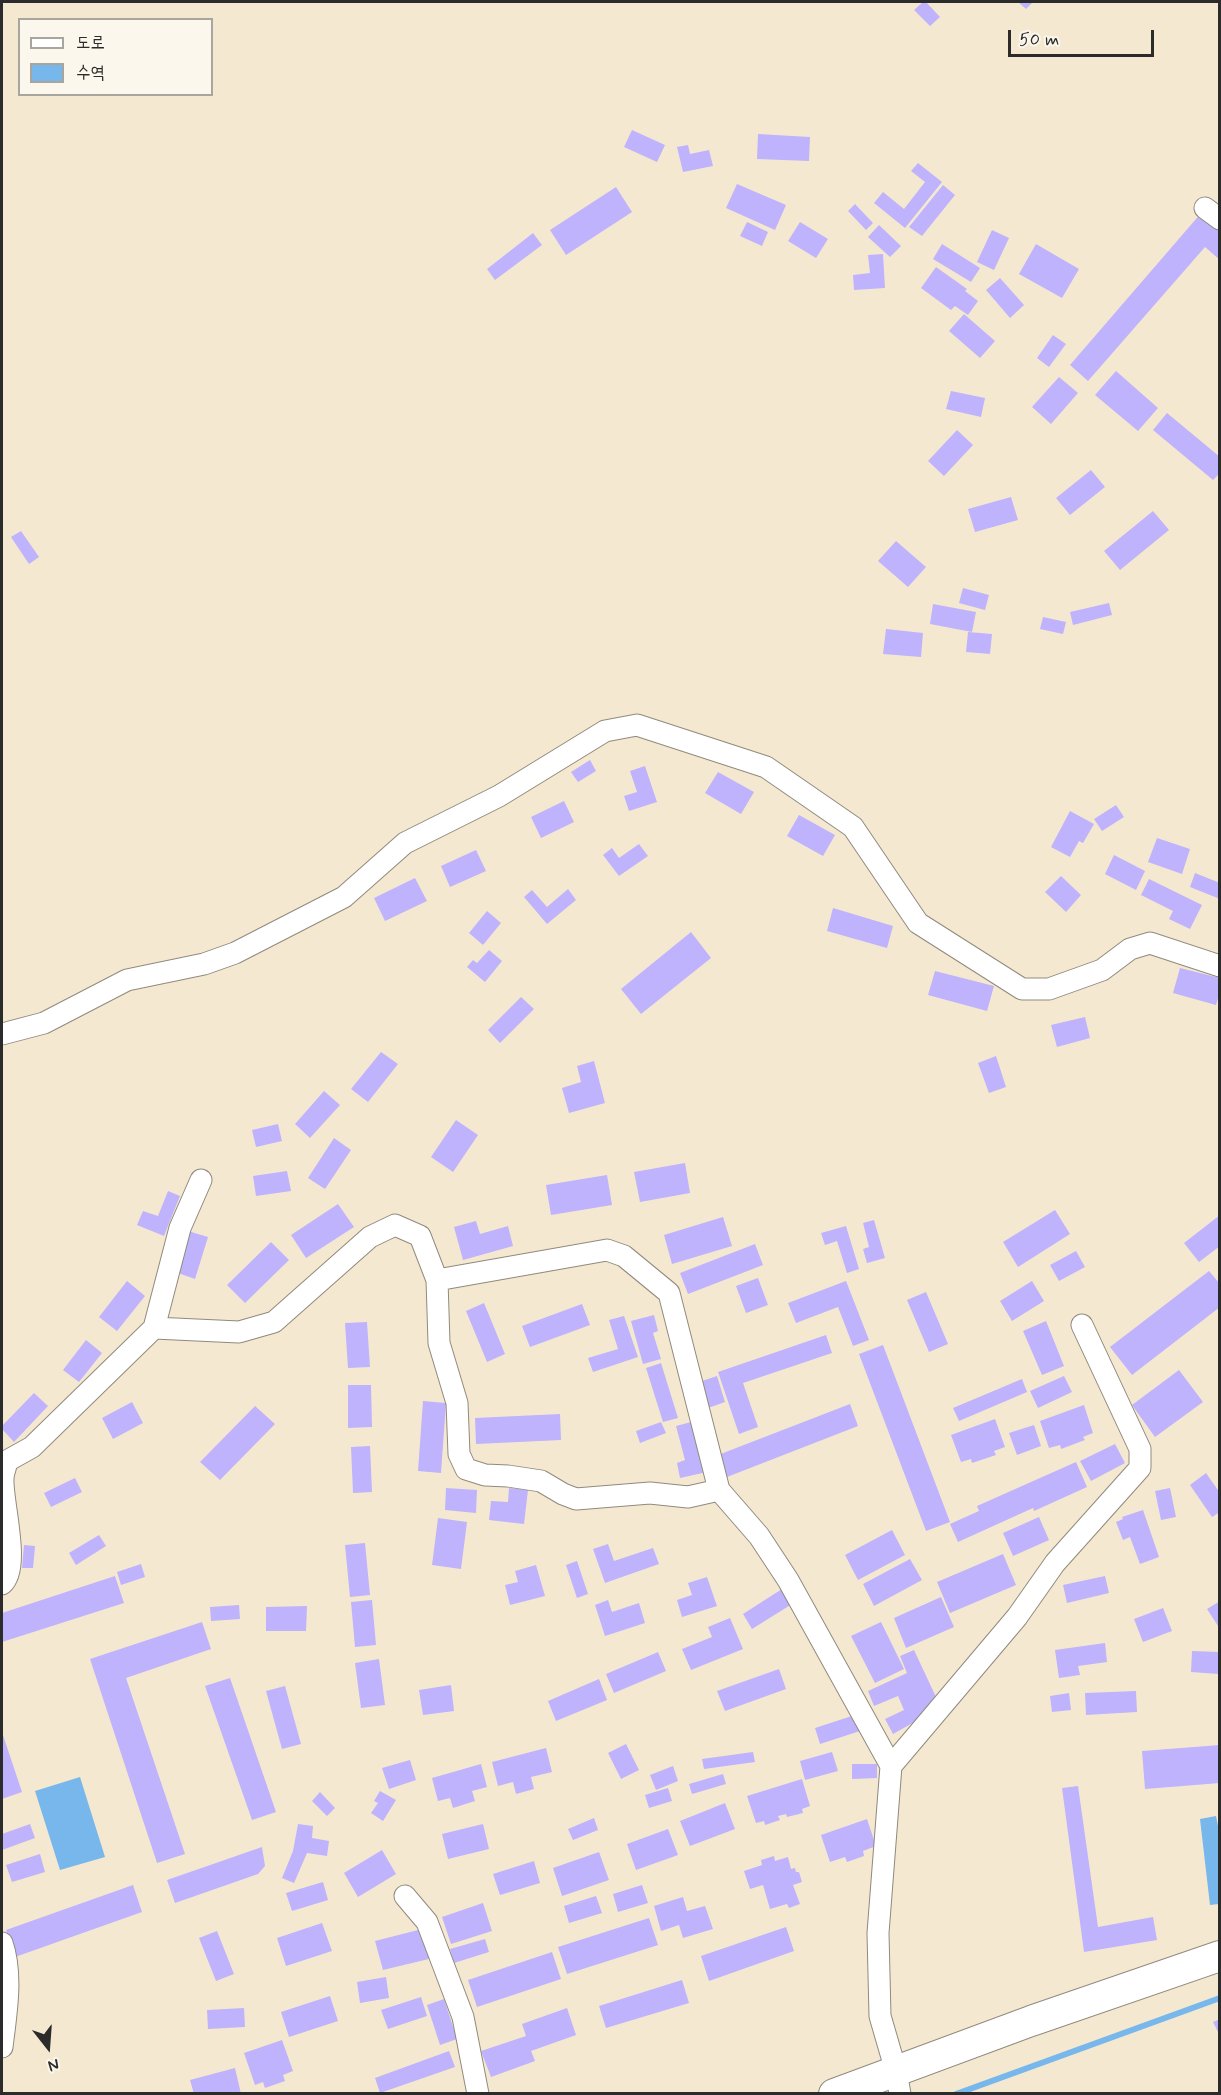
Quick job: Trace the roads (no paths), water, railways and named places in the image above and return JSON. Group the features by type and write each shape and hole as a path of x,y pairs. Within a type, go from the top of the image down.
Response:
{"main road":[{"path":"834,2094 898,2082 1031,2021 1220,1956"}],"street":[{"path":"2,1034 44,1023 127,980 204,964 236,953 344,897 405,843 499,796 605,731 637,725 766,767 853,827 918,923 1022,989 1049,989 1102,970 1130,949 1150,943 1220,966"},
{"path":"2,1584 5,1581 10,1560 3,1477 7,1461 32,1447 154,1328 180,1228 201,1180"},
{"path":"154,1328 240,1332 274,1322 370,1237 395,1226 420,1236 437,1280 439,1343 457,1403 459,1455 466,1469 485,1475 541,1481 576,1499 650,1493 688,1497 719,1490"},
{"path":"437,1280 606,1250 624,1256 669,1293 719,1490 759,1536 788,1580 891,1766 878,1933 880,2016 898,2082"},
{"path":"891,1766 1017,1617 1055,1563 1140,1468 1140,1449 1082,1325"},
{"path":"405,1896 427,1922 463,2016 478,2094"},
{"path":"2,1943 5,1953 7,2002 2,2047"}],"water":[{"path":"80,1777 105,1857 60,1870 35,1791"},
{"path":"1216,1816 1220,1836 1219,1904 1210,1905 1200,1819"}],"waterway":[{"path":"956,2094 1220,1998"}]}
